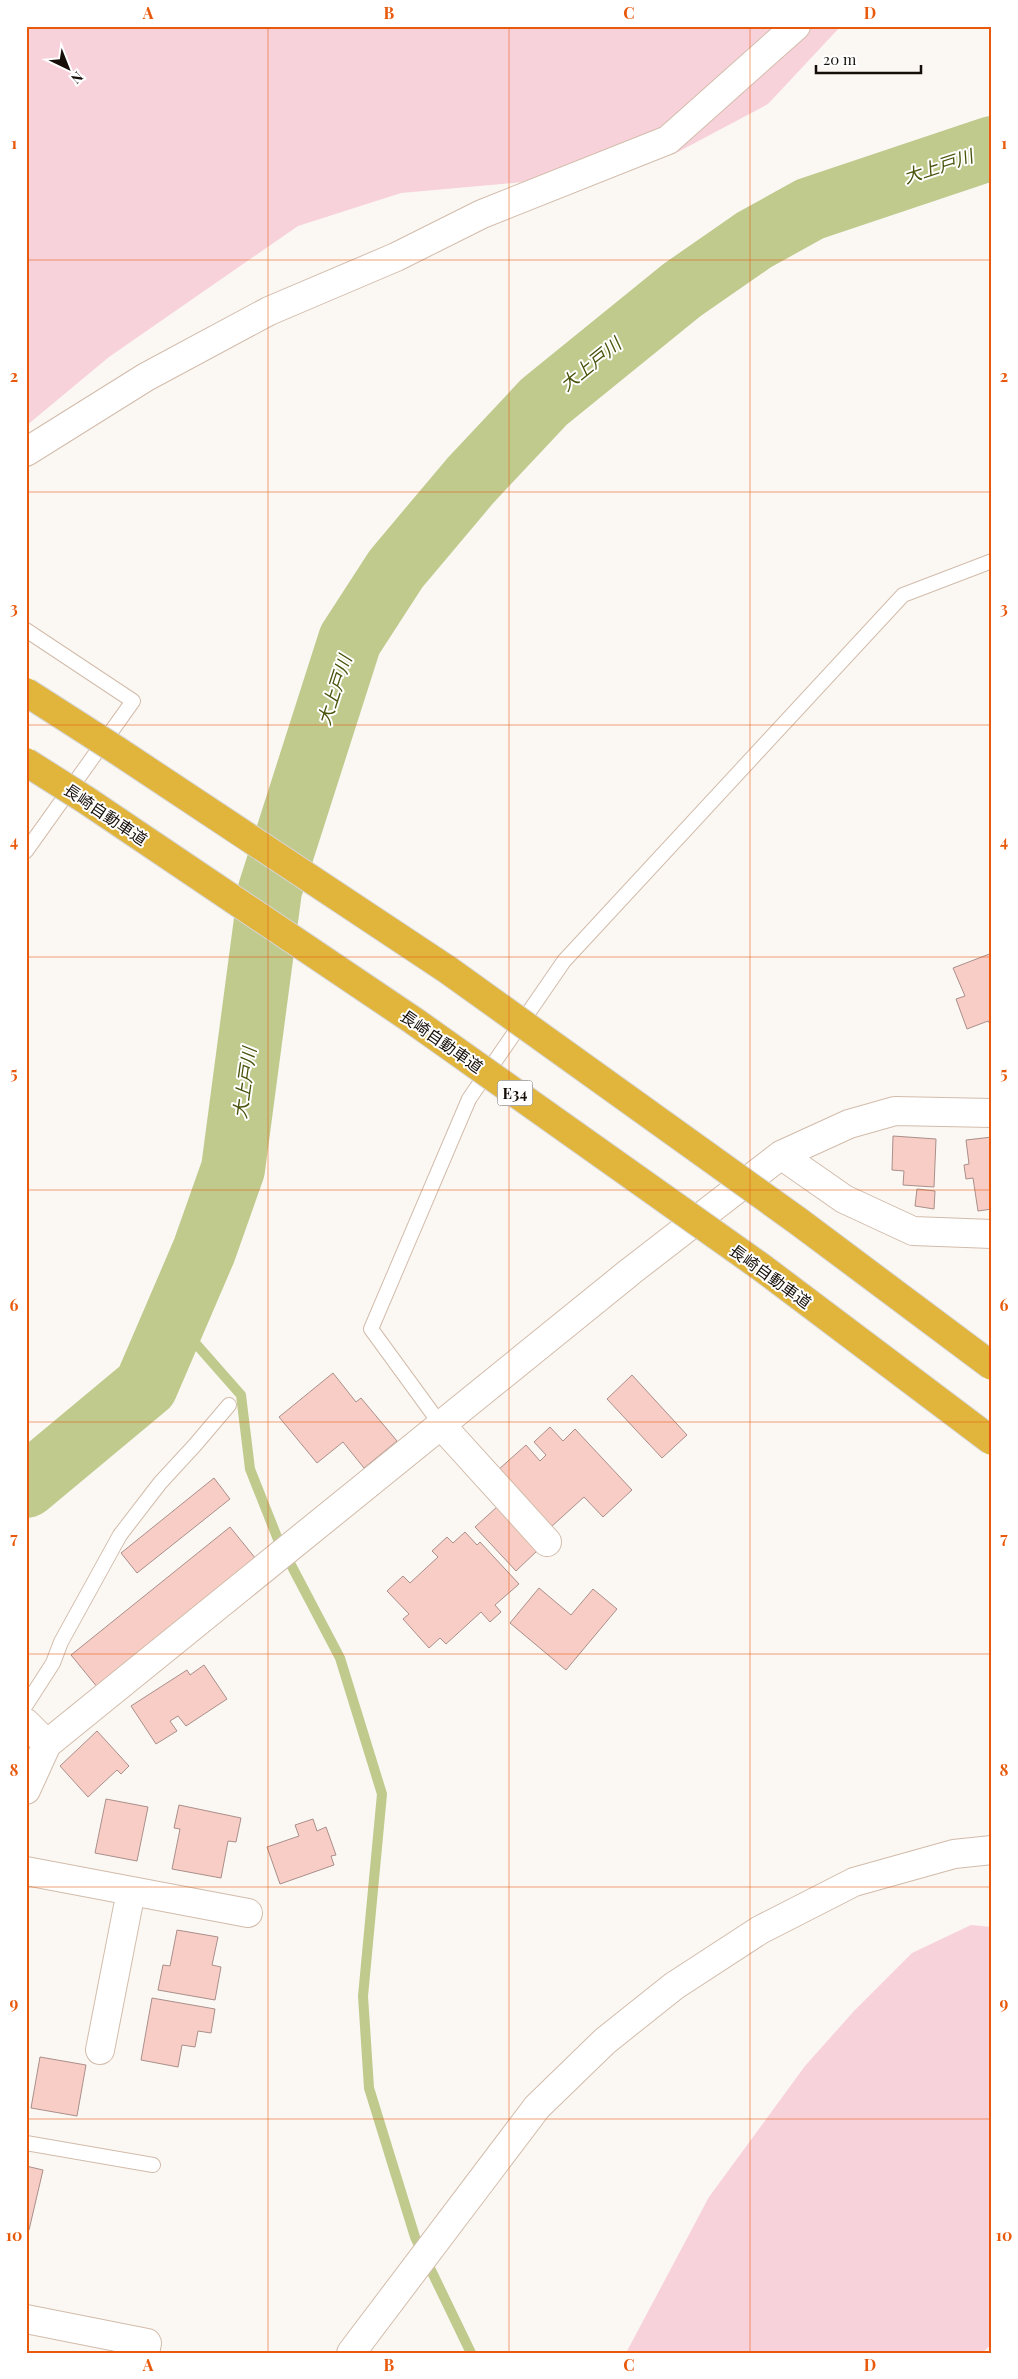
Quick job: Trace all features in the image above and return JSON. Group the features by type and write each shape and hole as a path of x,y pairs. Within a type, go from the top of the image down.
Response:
{"highway":[{"path":"26,692 448,970 798,1221 992,1366"},
{"name":"長崎自動車道","path":"26,762 94,805 414,1021 761,1267 992,1441"}],"street":[{"path":"26,452 146,376 269,312 396,257 482,214 668,140 796,26"},
{"path":"26,1790 47,1744 631,1272 781,1155 849,1124 895,1111 992,1113"},
{"path":"781,1155 844,1199 913,1231 992,1234"},
{"path":"441,1425 547,1542"},
{"path":"26,1723 47,1744"},
{"path":"351,2353 537,2107 605,2041 674,1986 760,1930 854,1882 954,1854 992,1850"},
{"path":"26,1871 248,1913"},
{"path":"100,2050 131,1891"},
{"path":"26,2320 147,2343 145,2353"}],"lane":[{"path":"441,1425 371,1329 469,1099 564,962 903,595 992,561"},
{"path":"26,630 133,701 26,851"},
{"path":"26,1705 53,1663 61,1642 120,1535 160,1483 229,1405"},
{"path":"26,2143 152,2165"}],"shaded area":[{"path":"26,26 841,26 768,104 674,154 524,182 401,193 298,226 109,357 26,426"},
{"path":"971,1925 992,1927 992,2344 982,2353 626,2353 709,2197 805,2066 854,2011 912,1953"}],"building":[{"path":"992,953 992,1027 988,1021 967,1029 956,999 965,996 953,968"},
{"path":"893,1136 936,1139 934,1187 903,1185 904,1171 892,1170"},
{"path":"992,1137 992,1209 978,1211 973,1178 966,1179 964,1165 969,1164 966,1140"},
{"path":"917,1189 935,1191 934,1209 915,1206"},
{"path":"333,1373 356,1402 361,1398 397,1441 364,1468 343,1442 317,1463 279,1417"},
{"path":"632,1375 687,1435 662,1458 607,1399"},
{"path":"550,1427 563,1441 575,1429 632,1490 603,1517 584,1497 551,1527 498,1470 526,1445 540,1461 546,1455 534,1442"},
{"path":"214,1478 230,1499 137,1573 121,1553"},
{"path":"498,1506 539,1549 516,1571 475,1527"},
{"path":"230,1527 256,1559 98,1688 71,1655"},
{"path":"465,1532 477,1545 480,1542 519,1584 495,1605 501,1612 490,1622 481,1612 446,1644 440,1638 429,1648 403,1619 409,1614 387,1591 403,1576 410,1583 438,1557 432,1551 447,1537 453,1543"},
{"path":"539,1588 571,1615 593,1589 617,1609 566,1670 510,1623"},
{"path":"204,1665 227,1699 186,1726 178,1716 170,1721 177,1731 156,1744 131,1706 187,1670 190,1675"},
{"path":"97,1731 129,1766 121,1774 117,1770 88,1797 60,1766"},
{"path":"106,1799 148,1807 137,1861 95,1853"},
{"path":"179,1805 241,1818 236,1842 228,1841 221,1878 172,1869 180,1829 174,1828"},
{"path":"313,1819 317,1831 326,1827 336,1855 331,1856 334,1865 280,1884 267,1847 299,1836 295,1825"},
{"path":"177,1930 218,1937 212,1965 221,1967 215,2000 158,1990 163,1965 170,1966"},
{"path":"152,1998 215,2009 211,2033 198,2031 195,2047 182,2045 178,2067 141,2060"},
{"path":"40,2057 86,2065 77,2116 31,2108"},
{"path":"26,2166 43,2170 29,2230 26,2230"}],"waterway":[{"name":"大上戸川","path":"26,1486 146,1386 204,1251 233,1169 270,890 350,640 396,569 470,481 544,402 682,290 754,240 810,209 992,148"},
{"path":"175,1320 241,1395 250,1469 279,1542 340,1658 382,1794 363,1996 369,2088 415,2237 471,2353"}]}
